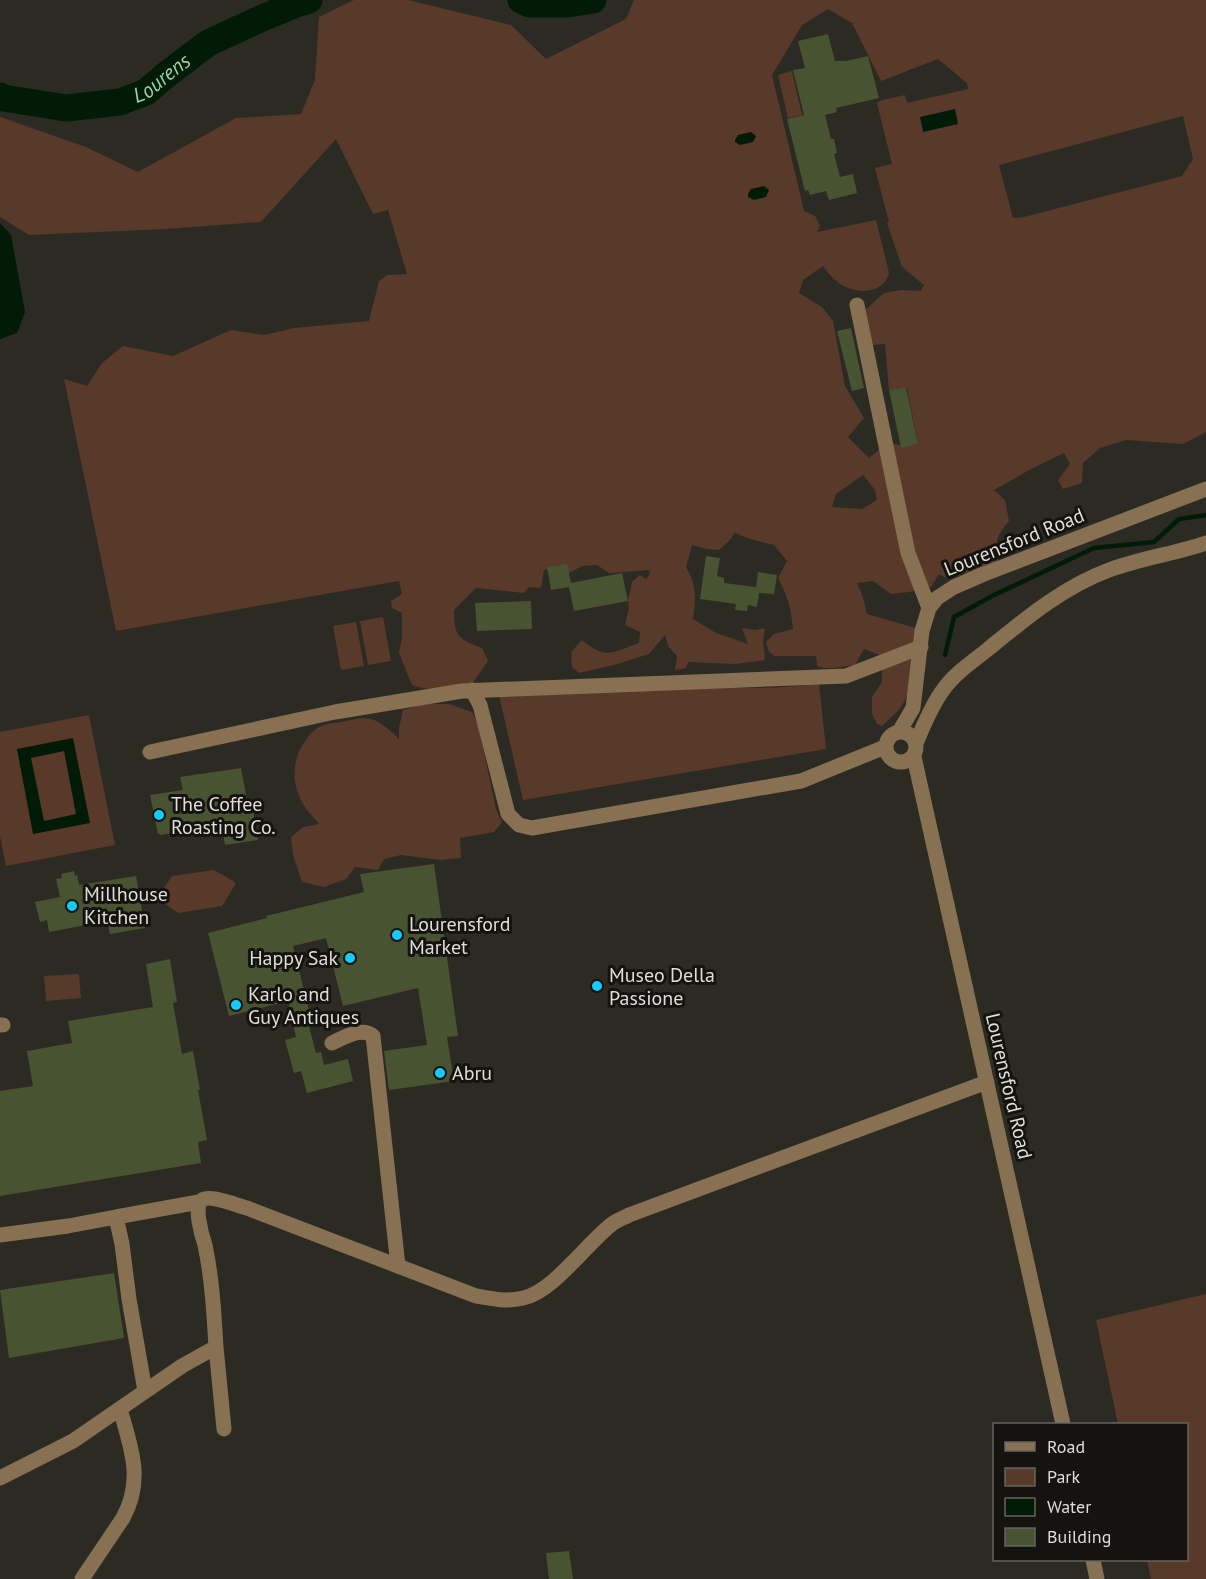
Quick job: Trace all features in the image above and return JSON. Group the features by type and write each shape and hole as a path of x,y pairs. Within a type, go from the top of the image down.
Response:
{"street":[{"path":"857,305 908,553 929,608 922,631 913,708 899,732"},
{"name":"Lourensford Road","path":"929,608 937,598 954,587 1206,489"},
{"path":"915,750 913,737 906,732 892,734 885,747 891,759 896,762 909,761 915,750 930,712 944,689 956,676 1018,624 1059,595 1107,571 1138,560 1206,543"},
{"path":"150,752 335,712 472,690 846,676 921,647"},
{"path":"472,690 480,705 508,814 519,825 532,828 801,781 885,747"},
{"name":"Lourensford Road","path":"915,750 1063,1423"},
{"path":"332,1043 363,1032 373,1036 398,1266"},
{"path":"0,1235 68,1226 199,1202 207,1198 218,1199 476,1296 496,1300 525,1298 553,1280 613,1223 629,1215 987,1082"},
{"path":"199,1202 199,1218 208,1258 224,1429"},
{"path":"116,1217 145,1391"},
{"path":"0,1478 73,1441 182,1366 216,1347"},
{"path":"82,1579 123,1518 134,1490 134,1464 120,1409"},
{"path":"1093,1561 1097,1579"}],"green space":[{"path":"354,0 408,0 511,25 546,59 626,19 634,0 1206,0 1206,432 1183,444 1126,440 1100,448 1083,463 1082,483 1063,489 1058,480 1070,464 1064,453 994,490 1005,500 1009,521 997,540 998,563 948,579 939,574 931,587 909,592 891,594 873,581 857,583 867,614 916,628 909,693 900,709 882,726 877,724 872,714 872,697 882,682 882,656 864,649 855,665 824,668 817,666 816,656 774,656 769,652 766,642 774,634 793,629 788,603 778,578 787,561 774,545 735,533 719,550 692,545 686,567 695,592 693,619 716,633 748,644 742,628 755,630 765,628 763,640 765,660 735,664 688,662 686,668 675,670 677,656 668,646 665,635 649,654 579,673 572,667 571,652 582,640 597,650 609,653 639,643 640,632 625,625 629,608 628,601 632,582 640,575 646,579 650,570 609,573 597,565 582,566 569,573 555,567 544,570 541,588 529,587 524,593 476,588 454,610 455,626 463,639 482,648 488,661 472,684 449,688 427,689 412,685 399,653 402,638 402,613 392,608 391,601 402,594 399,581 116,631 64,379 87,386 102,363 123,346 173,356 231,330 265,335 294,328 369,321 379,281 387,275 407,274 388,210 373,214 336,139 261,222 29,235 0,217 0,117 86,147 138,172 236,118 301,114 315,80 319,17","holes":["828,9 852,23 881,81 938,59 967,83 968,89 907,103 905,95 877,103 892,164 875,168 889,222 887,223 902,267 924,285 921,291 901,290 884,293 864,311 872,345 885,344 889,390 907,387 918,444 904,447 889,442 869,458 848,437 864,418 845,386 833,321 822,307 799,293 803,280 823,266 840,284 861,291 875,289 886,280 889,273 876,220 817,232 820,226 815,216 804,211 772,75 802,25","1183,116 1193,159 1182,176 1013,218 999,165","863,475 875,490 877,500 862,509 832,507 836,494"]},
{"path":"792,71 802,115 788,118 778,75"},
{"path":"383,617 391,661 368,665 360,621"},
{"path":"356,622 364,666 341,670 333,626"},
{"path":"819,684 826,749 523,800 499,695 714,687 766,688"},
{"path":"422,704 449,704 472,712 478,724 496,809 502,822 494,832 460,838 461,858 440,860 401,855 384,859 378,870 355,867 346,879 324,887 302,882 293,855 291,837 303,827 319,823 304,806 296,786 295,765 303,744 319,727 361,718 379,722 399,739 403,710"},
{"path":"89,715 115,845 6,866 0,836 0,732"},
{"path":"214,870 235,882 222,906 178,913 157,898 172,876"},
{"path":"79,974 81,998 46,1001 44,976"},
{"path":"1206,1294 1206,1579 1151,1579 1147,1561 1188,1561 1188,1423 1118,1423 1096,1320"}],"water":[{"path":"955,109 958,124 923,132 920,117"},
{"path":"751,132 756,136 753,142 740,145 735,142 738,135"},
{"path":"764,186 769,190 766,197 754,200 748,197 751,189"},
{"path":"0,223 11,235 25,312 17,333 0,339"},
{"path":"73,738 90,823 33,834 17,749","holes":["64,751 76,814 44,821 31,758"]}],"building":[{"path":"828,34 835,61 868,56 879,98 836,108 837,112 825,115 831,139 834,139 837,153 834,154 840,177 853,174 857,193 829,200 826,191 810,195 808,190 805,191 787,119 804,115 793,70 805,68 798,41"},
{"path":"851,328 864,388 852,391 837,331"},
{"path":"906,387 918,444 901,448 889,390"},
{"path":"706,556 720,558 717,576 724,578 724,583 756,587 758,572 777,575 774,594 759,593 757,607 748,605 747,611 735,610 736,604 700,599"},
{"path":"567,564 571,583 622,573 628,601 574,611 569,587 551,590 547,567"},
{"path":"531,601 532,629 477,631 475,603"},
{"path":"241,768 248,806 252,805 258,840 225,845 222,827 180,835 179,832 158,834 150,795 183,790 180,777"},
{"path":"434,864 458,1036 447,1037 454,1081 389,1090 384,1051 427,1045 418,988 343,1006 326,938 293,946 310,1014 306,1015 316,1053 321,1052 324,1065 348,1059 353,1081 307,1093 301,1071 294,1073 285,1040 296,1037 288,1001 229,1016 208,933 364,892 360,874"},
{"path":"74,871 79,885 136,876 145,928 110,934 107,921 49,932 47,920 40,922 35,902 60,897 56,879 62,878 61,874"},
{"path":"170,959 177,1002 173,1003 182,1054 193,1051 200,1090 198,1090 207,1140 198,1142 201,1163 0,1196 0,1091 33,1086 27,1051 72,1043 68,1021 153,1007 146,964"},
{"path":"114,1273 124,1338 9,1358 0,1290"},
{"path":"569,1551 573,1579 549,1579 546,1553"}],"waterway":[{"name":"Lourens","path":"0,96 66,108 120,102 146,92 208,43 309,0"},
{"name":"Lourens","path":"521,0 529,4 568,4 593,0"},
{"path":"945,655 954,617 992,596 1094,548 1154,542 1179,519 1206,515"}],"place":[{"name":"The Coffee Roasting Co.","path":"159,815"},
{"name":"Millhouse Kitchen","path":"72,906"},
{"name":"Lourensford Market","path":"397,935"},
{"name":"Happy Sak","path":"350,958"},
{"name":"Museo Della Passione","path":"597,986"},
{"name":"Karlo and Guy Antiques","path":"236,1005"},
{"name":"Abru","path":"440,1073"}]}
